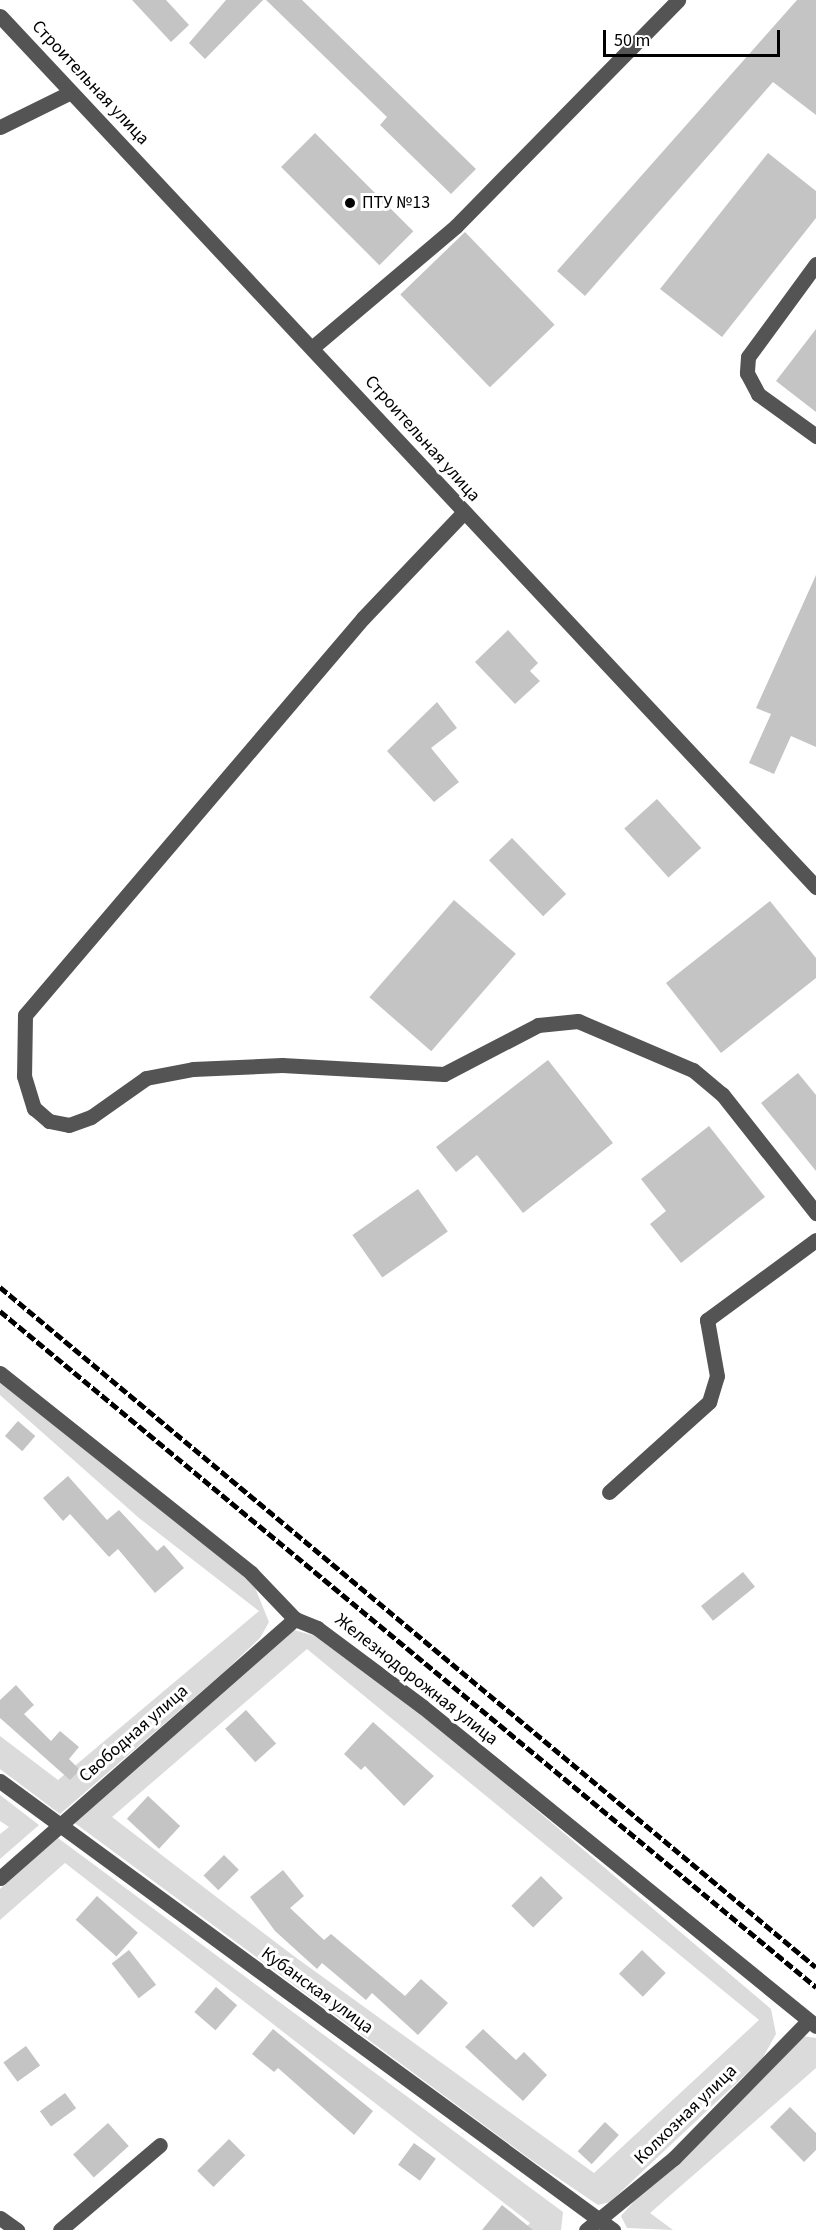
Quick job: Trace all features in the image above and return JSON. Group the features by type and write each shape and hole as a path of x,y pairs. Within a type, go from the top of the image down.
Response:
{"street":[{"path":"313,347 456,226 678,0"},
{"name":"Строительная улица","path":"0,16 313,347 463,513 816,887"},
{"path":"0,128 71,92"},
{"path":"816,264 811,283 748,357 747,373 758,394 816,436"},
{"path":"463,513 363,618 25,1015 24,1076 34,1108 49,1121 69,1125 91,1117 146,1078 193,1069 282,1065 444,1074 538,1025 578,1022 693,1070 722,1094 816,1213"},
{"path":"609,1492 710,1402 717,1376 707,1320 816,1240"},
{"name":"Железнодорожная улица","path":"0,1373 251,1573 295,1619 317,1628 423,1707 811,2024"},
{"name":"Свободная улица","path":"0,1878 295,1619"},
{"name":"Кубанская улица","path":"0,1781 613,2230"},
{"name":"Колхозная улица","path":"586,2230 674,2157 811,2024"},
{"path":"60,2230 160,2145"},
{"path":"0,2218 17,2230"}],"shaded area":[{"path":"0,1377 254,1585 269,1622 260,1638 224,1672 60,1814 0,1769 0,1736 58,1780 259,1611 139,1518 0,1395"},
{"path":"294,1630 319,1637 428,1718 771,2009 776,2034 762,2059 610,2202 598,2205 530,2159 72,1821","holes":["307,1649 759,2020 594,2173 291,1954 112,1817"]},
{"path":"0,1795 39,1825 0,1859 0,1834 9,1827 0,1821"},
{"path":"58,1838 563,2212 561,2230 523,2230 530,2223 65,1863 0,1920 0,1889"},
{"path":"802,2036 816,2038 816,2068 650,2213 673,2230 627,2228 621,2216 638,2197"}],"building":[{"path":"132,0 166,0 189,25 171,42"},
{"path":"226,0 263,0 205,59 189,43"},
{"path":"266,0 302,0 476,169 451,194 380,125 387,117"},
{"path":"797,0 816,0 816,115 773,82 585,296 557,271"},
{"path":"315,133 413,231 379,265 281,167"},
{"path":"768,153 816,191 816,218 722,337 660,289"},
{"path":"465,232 555,325 490,387 400,295"},
{"path":"816,329 816,412 776,381"},
{"path":"816,575 816,747 791,736 774,774 749,763 771,714 756,708"},
{"path":"508,630 538,663 530,671 540,681 515,704 475,662"},
{"path":"437,702 457,728 431,748 459,782 434,802 387,751"},
{"path":"657,799 701,848 668,877 624,828"},
{"path":"512,838 566,894 543,916 489,860"},
{"path":"454,900 516,954 431,1051 369,997"},
{"path":"770,901 816,958 816,978 721,1053 666,983"},
{"path":"548,1060 613,1143 523,1213 477,1155 456,1172 436,1147"},
{"path":"798,1073 816,1095 816,1171 761,1103"},
{"path":"709,1126 765,1197 681,1263 650,1224 666,1211 641,1179"},
{"path":"418,1189 448,1232 382,1277 352,1235"},
{"path":"18,1421 35,1436 22,1451 5,1436"},
{"path":"68,1476 107,1520 119,1510 157,1551 164,1545 184,1568 155,1593 118,1549 109,1557 70,1514 63,1521 43,1498"},
{"path":"743,1572 755,1587 713,1621 701,1606"},
{"path":"16,1685 34,1705 24,1714 51,1741 60,1731 79,1747 69,1759 80,1770 70,1780 0,1718 0,1700"},
{"path":"246,1710 276,1743 255,1762 225,1729"},
{"path":"373,1722 434,1776 404,1806 365,1766 361,1770 344,1754"},
{"path":"148,1796 180,1826 159,1849 127,1819"},
{"path":"224,1855 239,1870 218,1890 203,1876"},
{"path":"283,1870 304,1896 290,1908 324,1940 331,1934 405,1996 421,1979 448,2003 418,2035 372,1993 366,2000 322,1963 317,1969 275,1931 250,1897"},
{"path":"541,1876 563,1898 533,1928 511,1906"},
{"path":"97,1896 138,1933 116,1957 76,1920"},
{"path":"129,1950 156,1985 139,1998 112,1964"},
{"path":"642,1950 666,1973 643,1997 619,1974"},
{"path":"216,1987 237,2005 215,2030 194,2012"},
{"path":"273,2029 373,2111 354,2135 278,2068 274,2072 252,2054"},
{"path":"483,2029 516,2060 524,2052 547,2075 523,2101 465,2047"},
{"path":"26,2046 40,2065 17,2082 3,2062"},
{"path":"65,2093 76,2108 51,2127 40,2111"},
{"path":"790,2107 816,2133 816,2150 804,2162 770,2127"},
{"path":"605,2122 619,2135 592,2164 578,2151"},
{"path":"108,2123 129,2146 94,2177 73,2154"},
{"path":"229,2139 245,2155 213,2187 197,2171"},
{"path":"414,2143 436,2159 420,2181 398,2165"},
{"path":"502,2205 533,2230 482,2230"}],"railway":[{"path":"0,1287 816,1967"},
{"path":"0,1311 816,1987"}],"place":[{"name":"ПТУ №13","path":"350,203"}]}
